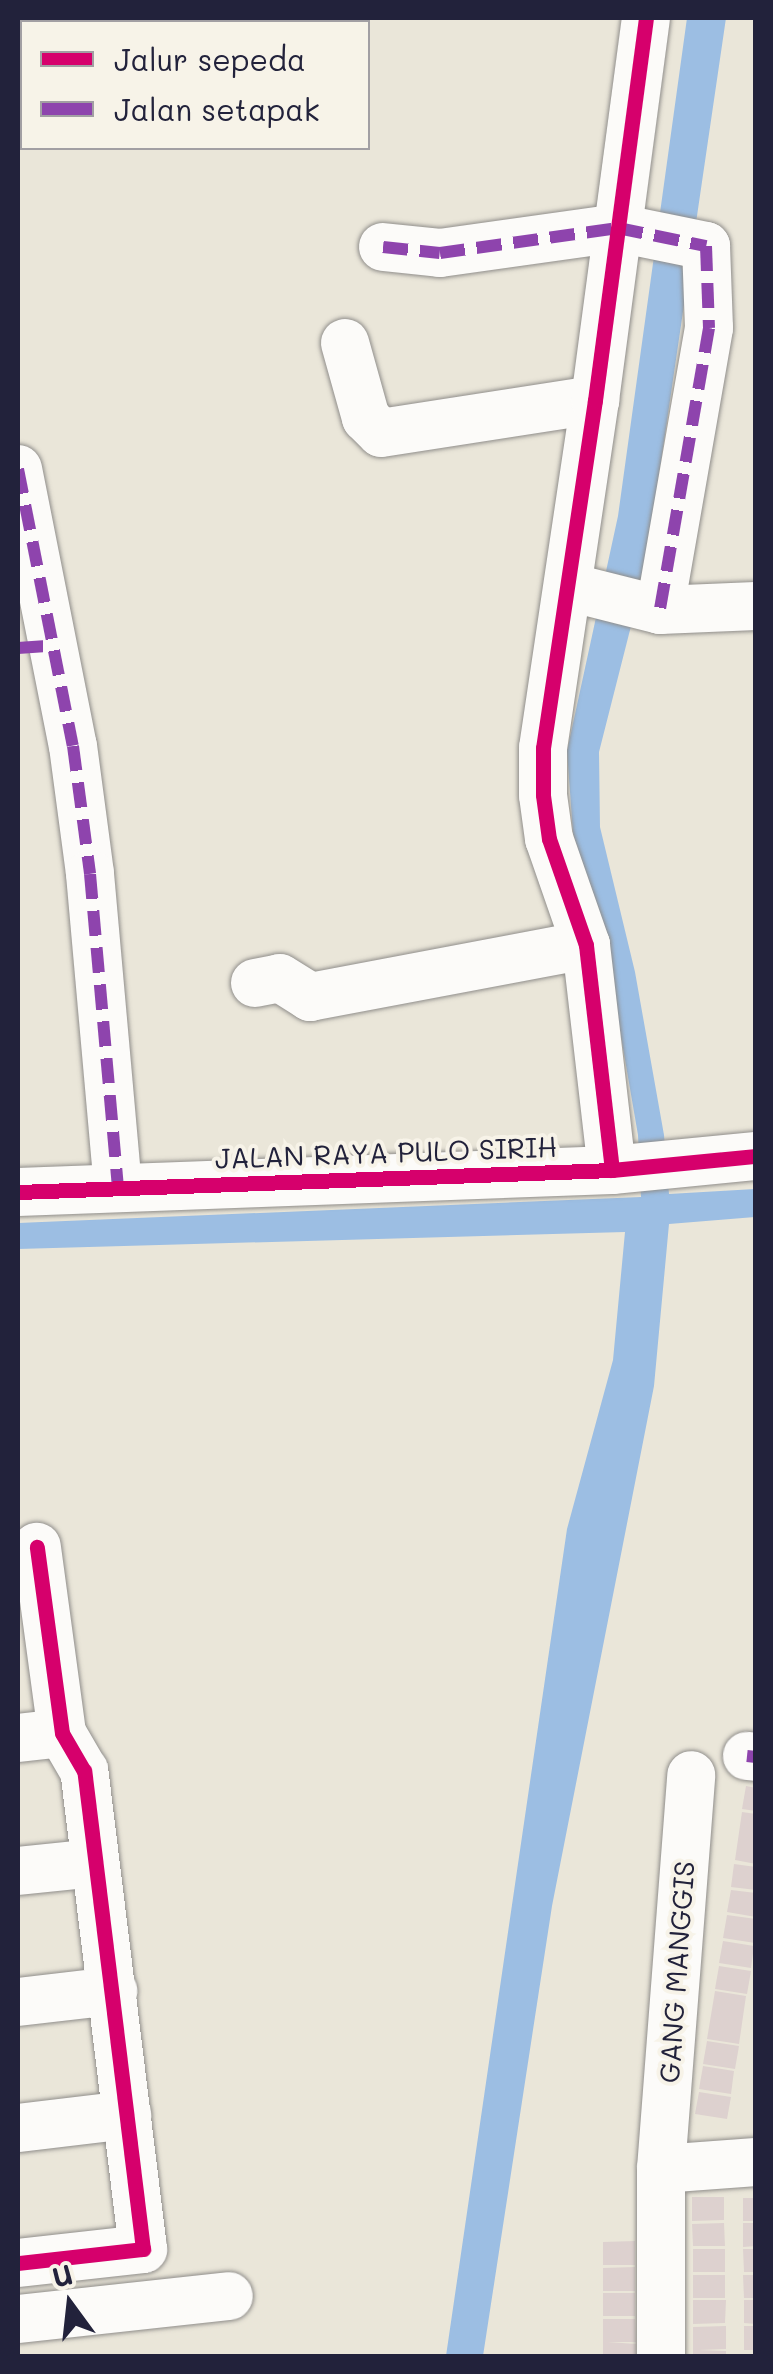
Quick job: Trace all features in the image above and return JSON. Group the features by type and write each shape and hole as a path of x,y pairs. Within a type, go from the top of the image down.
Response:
{"street":[{"path":"641,1167 586,946 550,838 542,796 542,748 578,590 596,400 628,229 646,18"},
{"path":"383,247 440,253 628,229 698,242 710,255 709,328 653,608"},
{"path":"346,343 366,418 381,433 596,400"},
{"path":"18,469 34,647 73,746 90,874 118,1186"},
{"path":"578,590 653,608 756,606"},
{"path":"255,983 280,978 310,997 586,946"},
{"name":"JALAN RAYA PULO SIRIH","path":"18,1192 641,1167 756,1156"},
{"path":"18,2263 144,2249 84,1770 40,1736 37,1548"},
{"name":"GANG MANGGIS","path":"662,2356 662,2170 691,1776"},
{"path":"18,1871 95,1863"},
{"path":"18,2002 113,1991"},
{"path":"18,2128 127,2116"},
{"path":"662,2170 756,2162"},
{"path":"18,2320 229,2296"}],"water":[{"path":"687,18 726,18 645,571 599,752 600,827 635,972 664,1135 669,1194 755,1189 755,1217 669,1224 654,1386 552,1906 483,2356 446,2356 567,1529 613,1360 625,1232 18,1249 18,1223 641,1197 638,1135 609,967 573,833 567,751 618,516"}],"building":[{"path":"746,1786 756,1788 756,1811 742,1809"},
{"path":"742,1812 756,1814 756,1864 735,1860"},
{"path":"734,1864 756,1867 756,1890 731,1887"},
{"path":"731,1890 756,1893 756,1917 727,1912"},
{"path":"727,1915 756,1919 755,1943 723,1938"},
{"path":"723,1941 754,1946 751,1968 719,1963"},
{"path":"719,1966 751,1971 747,1994 715,1989"},
{"path":"715,1991 746,1996 739,2044 707,2039"},
{"path":"707,2041 739,2046 735,2069 703,2064"},
{"path":"703,2066 734,2071 731,2094 699,2089"},
{"path":"699,2092 731,2097 727,2119 695,2114"},
{"path":"692,2197 724,2197 724,2220 692,2221"},
{"path":"743,2198 756,2198 756,2221 743,2221"},
{"path":"724,2223 725,2246 693,2246 692,2224"},
{"path":"743,2223 756,2223 756,2246 743,2247"},
{"path":"635,2241 635,2265 603,2265 603,2242"},
{"path":"693,2249 725,2249 725,2272 693,2272"},
{"path":"743,2249 756,2249 756,2272 744,2272"},
{"path":"635,2267 635,2291 603,2291 603,2268"},
{"path":"693,2275 725,2275 725,2298 693,2298"},
{"path":"743,2275 756,2275 756,2298 744,2298"},
{"path":"603,2293 635,2293 635,2316 603,2316"},
{"path":"693,2300 726,2300 725,2323 693,2324"},
{"path":"744,2300 756,2300 756,2324 744,2323"},
{"path":"603,2319 635,2319 636,2342 608,2342 636,2344 636,2356 603,2356"},
{"path":"726,2326 726,2349 699,2350 726,2351 726,2356 693,2356 693,2327"},
{"path":"744,2326 756,2326 756,2350 744,2350"}],"marked path":[{"path":"383,247 440,253 618,228 706,246 709,328 660,610"},
{"path":"18,469 73,746 90,874 118,1186"},
{"path":"18,648 50,646"},
{"path":"747,1756 756,1757"}],"cycle path":[{"path":"612,1170 586,945 549,839 543,795 543,748 646,18"},
{"path":"18,1192 612,1170 756,1156"},
{"path":"18,2263 143,2249 84,1771 62,1733 37,1547"}]}
